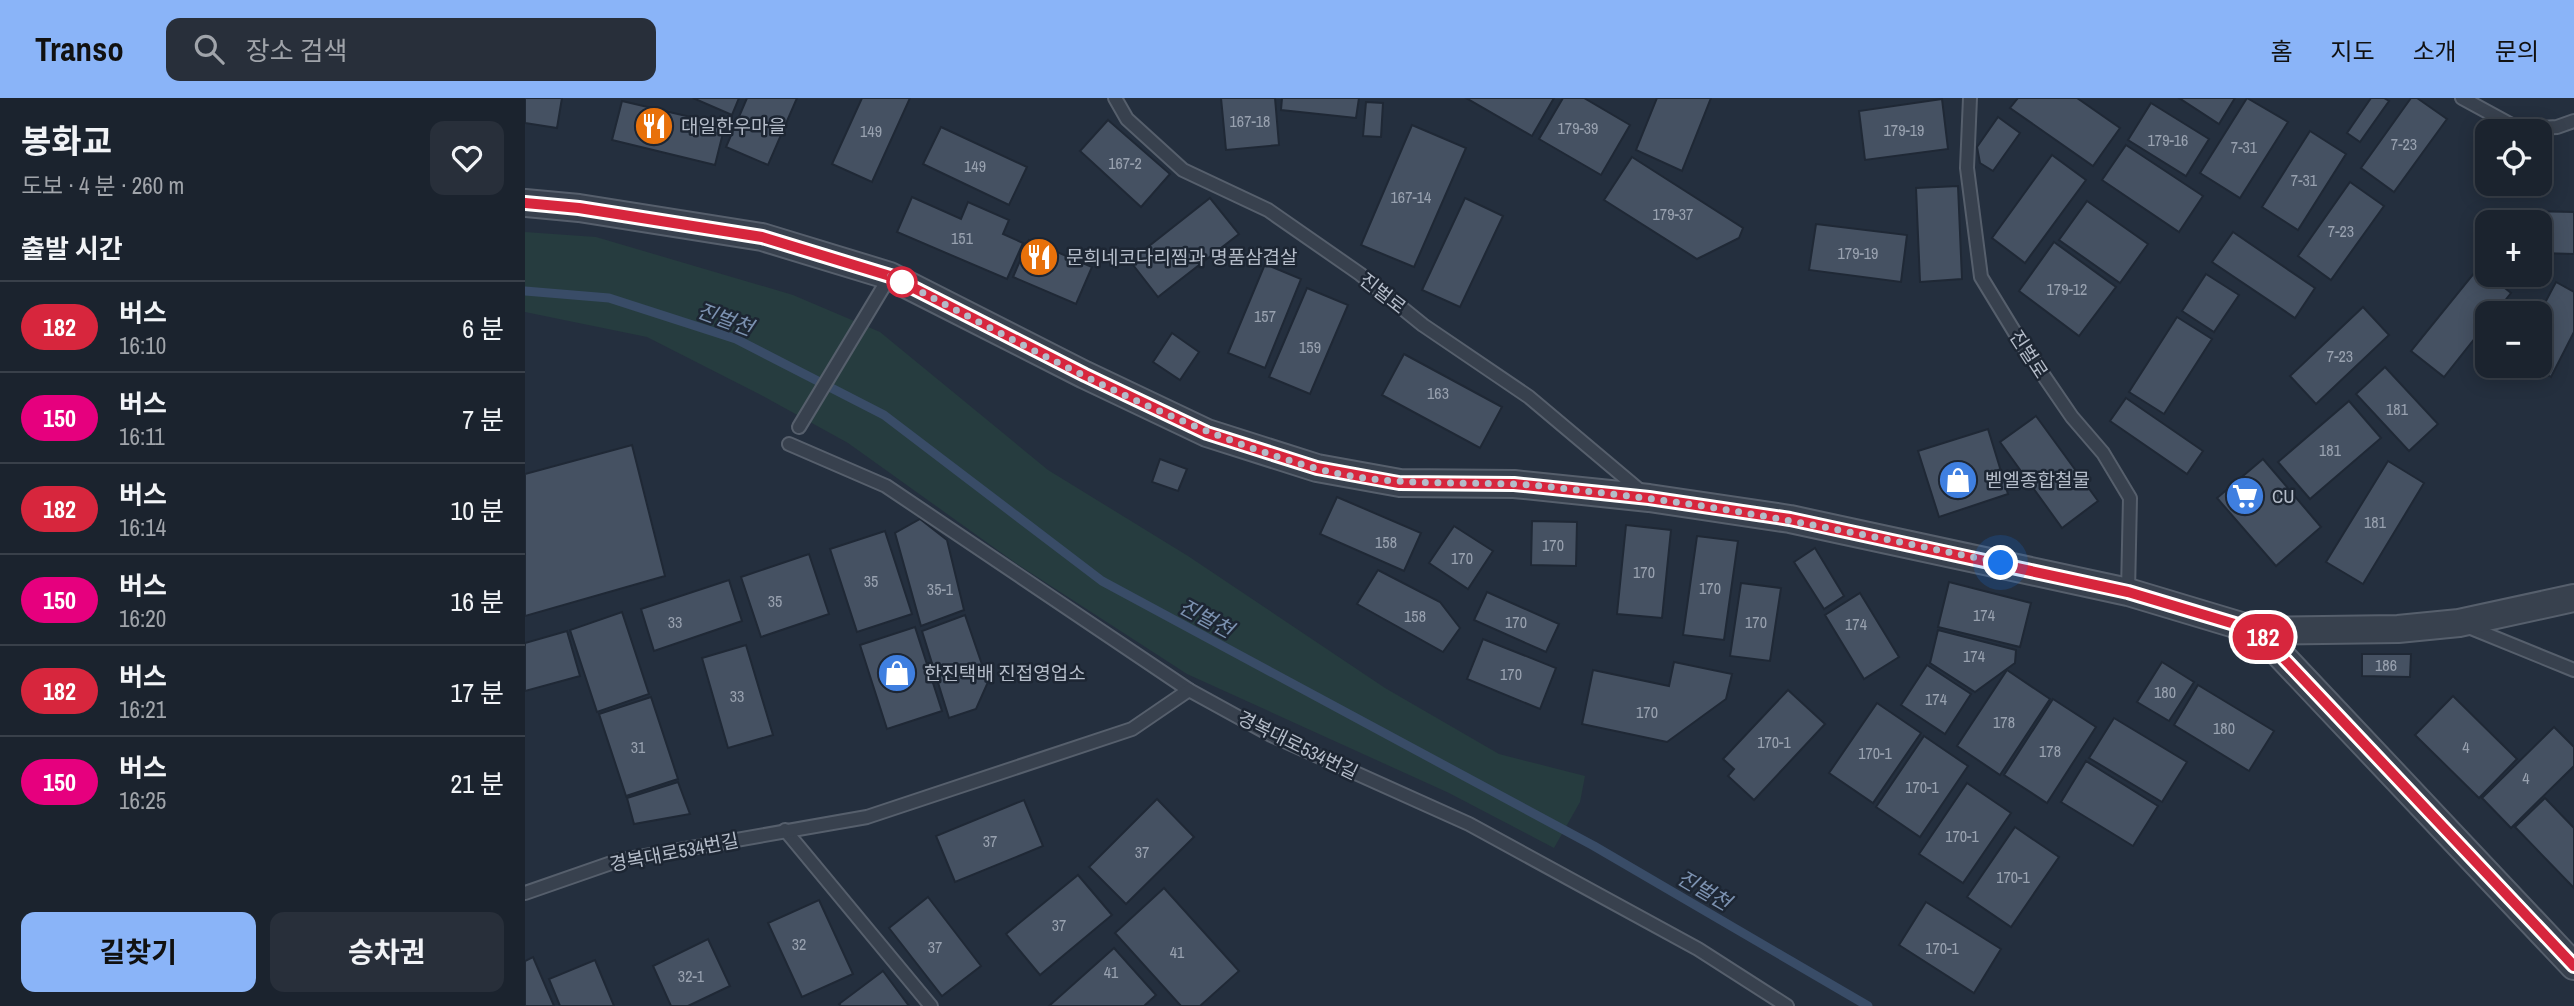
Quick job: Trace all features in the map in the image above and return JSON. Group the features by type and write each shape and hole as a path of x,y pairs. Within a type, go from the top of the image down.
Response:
{"street":[{"path":"525,203 579,208 762,237 890,276 1085,375 1207,433 1317,468 1399,483 1514,484 1649,498 1790,519 2128,592 2258,631 2398,629 2459,623 2574,598"},
{"path":"2258,631 2574,966"}],"lane":[{"name":"진벌로","path":"1115,98 1127,119 1183,170 1268,210 1360,274 1423,325 1529,397 1649,498"},
{"name":"진벌로","path":"1970,98 1968,168 1982,277 2020,341 2072,417 2103,453 2130,498 2128,592"},
{"path":"2462,98 2519,129 2557,127 2574,121"},
{"path":"799,427 890,276"},
{"path":"789,444 886,486 1189,690"},
{"path":"2459,623 2574,670"},
{"name":"경복대로534번길","path":"525,893 617,861 867,817 1132,729 1189,690 1271,735 1468,824 1698,948 1787,1006"},
{"path":"785,830 931,1006"}],"green space":[{"path":"525,232 596,237 793,295 880,332 1048,470 1188,556 1385,688 1499,754 1585,776 1580,802 1554,848 1449,793 1187,674 1017,564 848,443 761,395 647,337 525,312"}],"building":[{"path":"525,98 562,98 557,128 525,123"},
{"path":"693,98 739,98 732,115"},
{"path":"747,98 797,98 768,165 726,147"},
{"path":"862,98 910,98 872,182 832,164"},
{"path":"1221,98 1275,98 1279,145 1226,150"},
{"path":"1282,98 1359,98 1356,118 1281,110"},
{"path":"1466,98 1554,98 1532,136"},
{"path":"1563,98 1584,98 1630,125 1601,175 1539,139"},
{"path":"1657,98 1711,98 1682,171 1636,150"},
{"path":"2018,98 2077,98 2120,128 2093,166 2010,108"},
{"path":"2179,98 2235,98 2219,124"},
{"path":"2247,98 2288,122 2240,198 2200,173"},
{"path":"2371,98 2384,98 2389,101 2360,142 2347,133"},
{"path":"2411,98 2417,98 2447,119 2394,192 2361,168"},
{"path":"1942,99 1948,149 1865,160 1859,111"},
{"path":"622,101 725,125 715,165 612,140"},
{"path":"1366,102 1383,103 1381,137 1363,136"},
{"path":"2151,103 2209,139 2186,176 2128,140"},
{"path":"1998,117 2020,133 1993,171 1980,163 1977,147"},
{"path":"1108,120 1170,174 1141,207 1080,151"},
{"path":"1412,125 1466,148 1414,267 1361,245"},
{"path":"941,127 1027,167 1009,205 923,164"},
{"path":"2310,131 2346,154 2298,230 2262,207"},
{"path":"2126,145 2203,196 2179,232 2102,180"},
{"path":"2052,155 2086,180 2025,263 1992,238"},
{"path":"1632,157 1743,228 1739,238 1697,259 1604,200"},
{"path":"2350,182 2384,206 2331,280 2298,256"},
{"path":"1958,186 1962,279 1920,282 1916,188"},
{"path":"912,197 961,219 968,202 1009,220 1003,234 1023,243 1007,279 897,232"},
{"path":"1210,198 1239,234 1158,297 1130,261"},
{"path":"1465,198 1503,216 1460,307 1422,290"},
{"path":"2087,201 2148,244 2120,283 2059,240"},
{"path":"2552,212 2574,212 2574,254 2552,253"},
{"path":"1816,224 1907,235 1901,282 1809,270"},
{"path":"2233,232 2315,288 2295,318 2212,262"},
{"path":"1029,240 1092,267 1076,304 1013,277"},
{"path":"2054,242 2116,287 2079,336 2019,291"},
{"path":"1265,264 1301,279 1265,368 1228,353"},
{"path":"2475,272 2475,287 2504,287 2511,293 2505,301 2475,301 2475,338 2444,377 2411,351"},
{"path":"2206,274 2239,295 2214,332 2182,311"},
{"path":"2556,282 2574,292 2574,332 2552,375 2552,301 2546,301"},
{"path":"1307,288 1348,305 1310,394 1269,377"},
{"path":"2363,307 2389,335 2316,404 2290,376"},
{"path":"2177,317 2212,339 2164,414 2129,392"},
{"path":"1172,333 1199,352 1180,380 1153,362"},
{"path":"1404,354 1502,407 1480,448 1382,395"},
{"path":"2385,367 2438,424 2409,451 2356,394"},
{"path":"2126,398 2203,451 2187,474 2110,421"},
{"path":"2349,401 2381,438 2310,499 2278,462"},
{"path":"2036,416 2098,501 2062,528 2000,442"},
{"path":"1988,429 2008,494 1939,517 1918,451"},
{"path":"632,445 665,576 525,616 525,474"},
{"path":"1160,459 1187,469 1178,491 1152,482"},
{"path":"2263,459 2321,527 2276,566 2217,498"},
{"path":"2388,461 2424,483 2363,584 2326,562"},
{"path":"1337,497 1421,533 1404,571 1320,534"},
{"path":"920,519 947,540 964,610 921,626 895,533"},
{"path":"1532,521 1577,522 1576,566 1531,565"},
{"path":"1626,525 1671,530 1662,618 1617,614"},
{"path":"1454,526 1493,551 1468,589 1429,563"},
{"path":"885,531 912,614 857,632 830,549"},
{"path":"1697,536 1738,541 1724,640 1683,635"},
{"path":"1815,548 1844,596 1824,609 1794,562"},
{"path":"809,554 829,614 761,637 741,577"},
{"path":"1378,570 1440,602 1460,628 1443,652 1357,604"},
{"path":"729,580 742,621 654,651 641,609"},
{"path":"1949,582 2031,603 2020,647 1938,627"},
{"path":"1741,583 1781,588 1770,661 1730,656"},
{"path":"1487,592 1559,624 1546,652 1474,620"},
{"path":"1860,593 1899,657 1864,679 1825,615"},
{"path":"622,612 649,694 597,712 570,630"},
{"path":"965,615 988,682 976,709 949,718 922,631"},
{"path":"915,627 942,711 887,729 860,645"},
{"path":"1938,630 2016,650 2015,663 1975,692 1930,663"},
{"path":"567,631 580,676 525,691 525,643"},
{"path":"1483,639 1556,668 1540,709 1467,679"},
{"path":"746,645 773,735 728,748 702,658"},
{"path":"2362,654 2411,654 2410,677 2362,676"},
{"path":"1674,662 1732,674 1726,699 1667,742 1582,724 1593,670 1669,686"},
{"path":"2162,662 2194,682 2169,721 2137,702"},
{"path":"1927,665 1971,694 1945,734 1901,705"},
{"path":"2007,670 2050,699 2000,775 1957,746"},
{"path":"2198,685 2274,731 2249,771 2174,725"},
{"path":"1788,690 1825,724 1754,800 1728,776 1734,769 1723,759"},
{"path":"2453,696 2517,759 2479,798 2415,735"},
{"path":"651,697 678,779 626,796 599,714"},
{"path":"2053,699 2096,727 2047,803 2004,775"},
{"path":"1877,703 1921,733 1873,803 1829,773"},
{"path":"2114,718 2187,762 2162,802 2089,758"},
{"path":"2554,727 2574,747 2574,766 2511,828 2482,798"},
{"path":"1924,736 1968,766 1920,837 1876,807"},
{"path":"2086,761 2158,806 2133,846 2061,802"},
{"path":"678,782 690,814 634,824 627,798"},
{"path":"1967,783 2011,813 1963,883 1919,854"},
{"path":"2545,798 2574,828 2574,888 2515,827"},
{"path":"1157,799 1194,837 1126,904 1089,867"},
{"path":"1024,800 1043,846 955,882 936,836"},
{"path":"2015,827 2059,857 2011,927 1967,897"},
{"path":"1078,875 1112,915 1040,975 1006,934"},
{"path":"1164,888 1239,971 1200,1006 1181,1006 1115,933"},
{"path":"928,897 981,966 942,996 889,928"},
{"path":"819,900 853,974 802,997 768,923"},
{"path":"1926,902 2001,949 1974,993 1899,945"},
{"path":"708,939 730,986 688,1006 671,1006 653,966"},
{"path":"1114,948 1156,995 1144,1006 1049,1006"},
{"path":"533,957 554,1006 525,1006 525,961"},
{"path":"595,960 614,1006 560,1006 549,979"},
{"path":"883,971 909,1006 839,1004"}],"waterway":[{"name":"진벌천","path":"525,291 609,298 736,339 884,415 1102,581 1594,846 1868,1006"}],"bus line":[{"name":"182","path":"525,203 579,208 762,237 890,276 1085,375 1207,433 1317,468 1399,483 1514,484 1649,498 1790,519 2128,592 2258,631 2574,966"}],"place":[{"name":"대일한우마을","path":"654,126"},
{"name":"문희네코다리찜과 명품삼겹살","path":"1039,257"},
{"name":"벧엘종합철물","path":"1958,480"},
{"name":"CU","path":"2245,496"},
{"name":"한진택배 진접영업소","path":"897,673"}],"route":[{"path":"902,282 890,276 1085,375 1207,433 1317,468 1399,483 1514,484 1649,498 1790,519 2001,563"}]}
